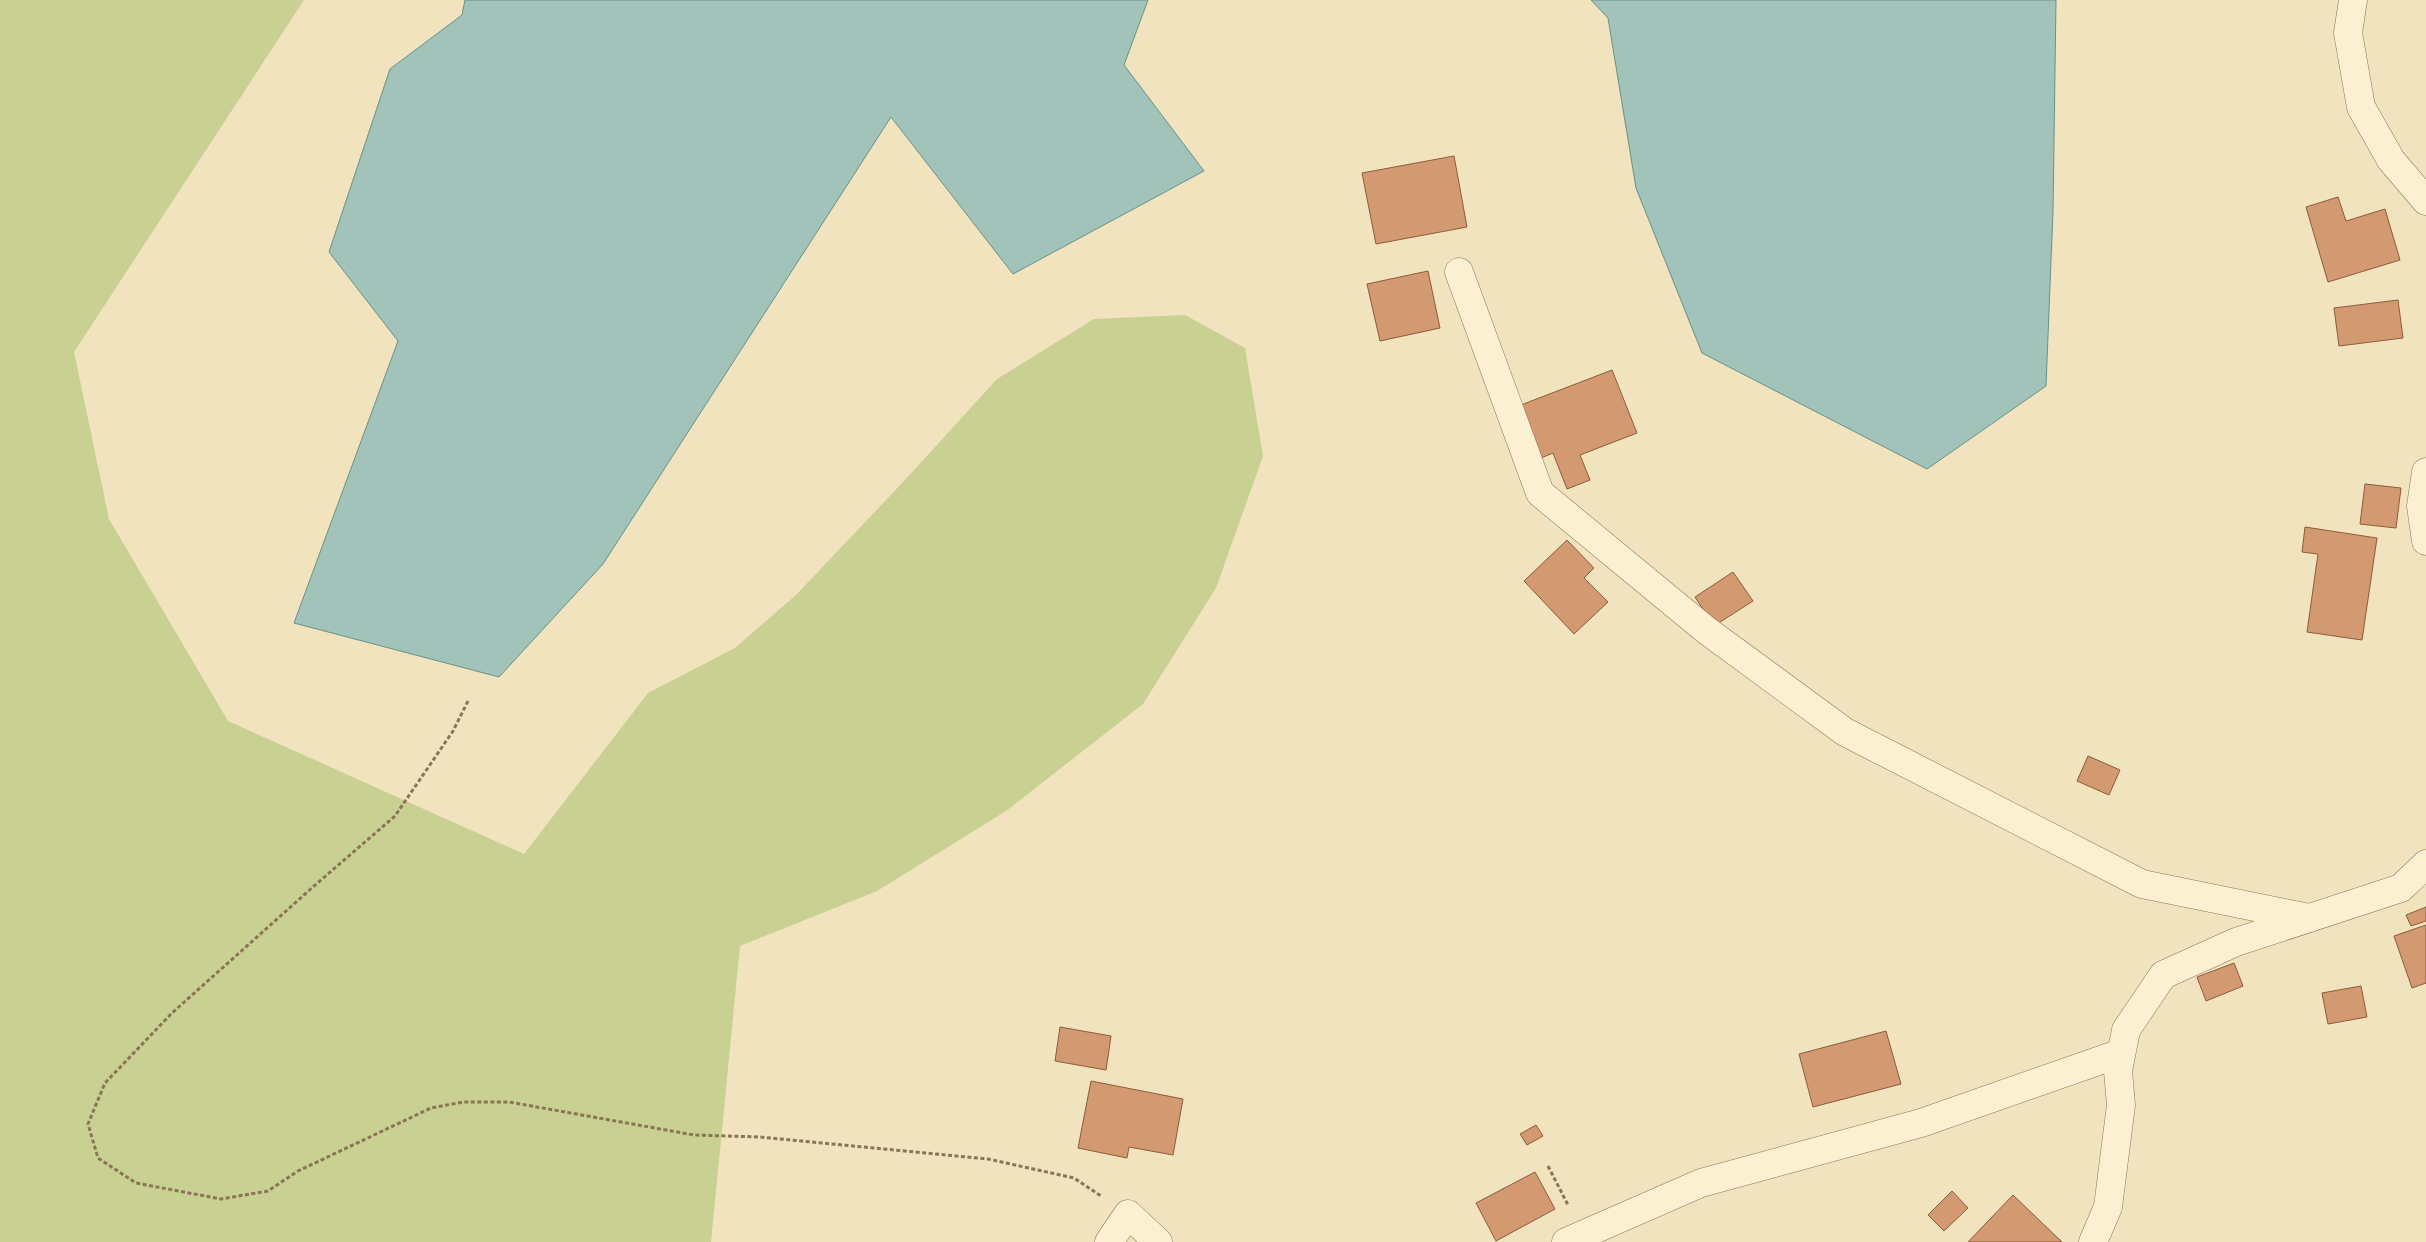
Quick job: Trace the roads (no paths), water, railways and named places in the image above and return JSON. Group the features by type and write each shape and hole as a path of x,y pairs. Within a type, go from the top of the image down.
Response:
{"street":[{"path":"2353,0 2348,33 2361,107 2391,160 2426,201"},
{"path":"1459,272 1540,493 1706,630 1845,732 2142,884 2309,918"},
{"path":"2426,472 2421,506 2426,541"},
{"path":"2093,1242 2108,1207 2121,1105 2118,1071 2126,1030 2163,975 2236,942 2401,888 2426,864"},
{"path":"1575,1238 1701,1183 1921,1123 2121,1053"},
{"path":"1109,1242 1128,1214 1158,1242"}],"water":[{"path":"465,0 1148,0 1124,65 1204,171 1013,274 891,117 603,564 499,677 294,623 398,341 329,252 390,69 462,15"},
{"path":"1591,0 2056,0 2053,211 2046,386 1927,469 1702,353 1636,188 1608,18"}]}
